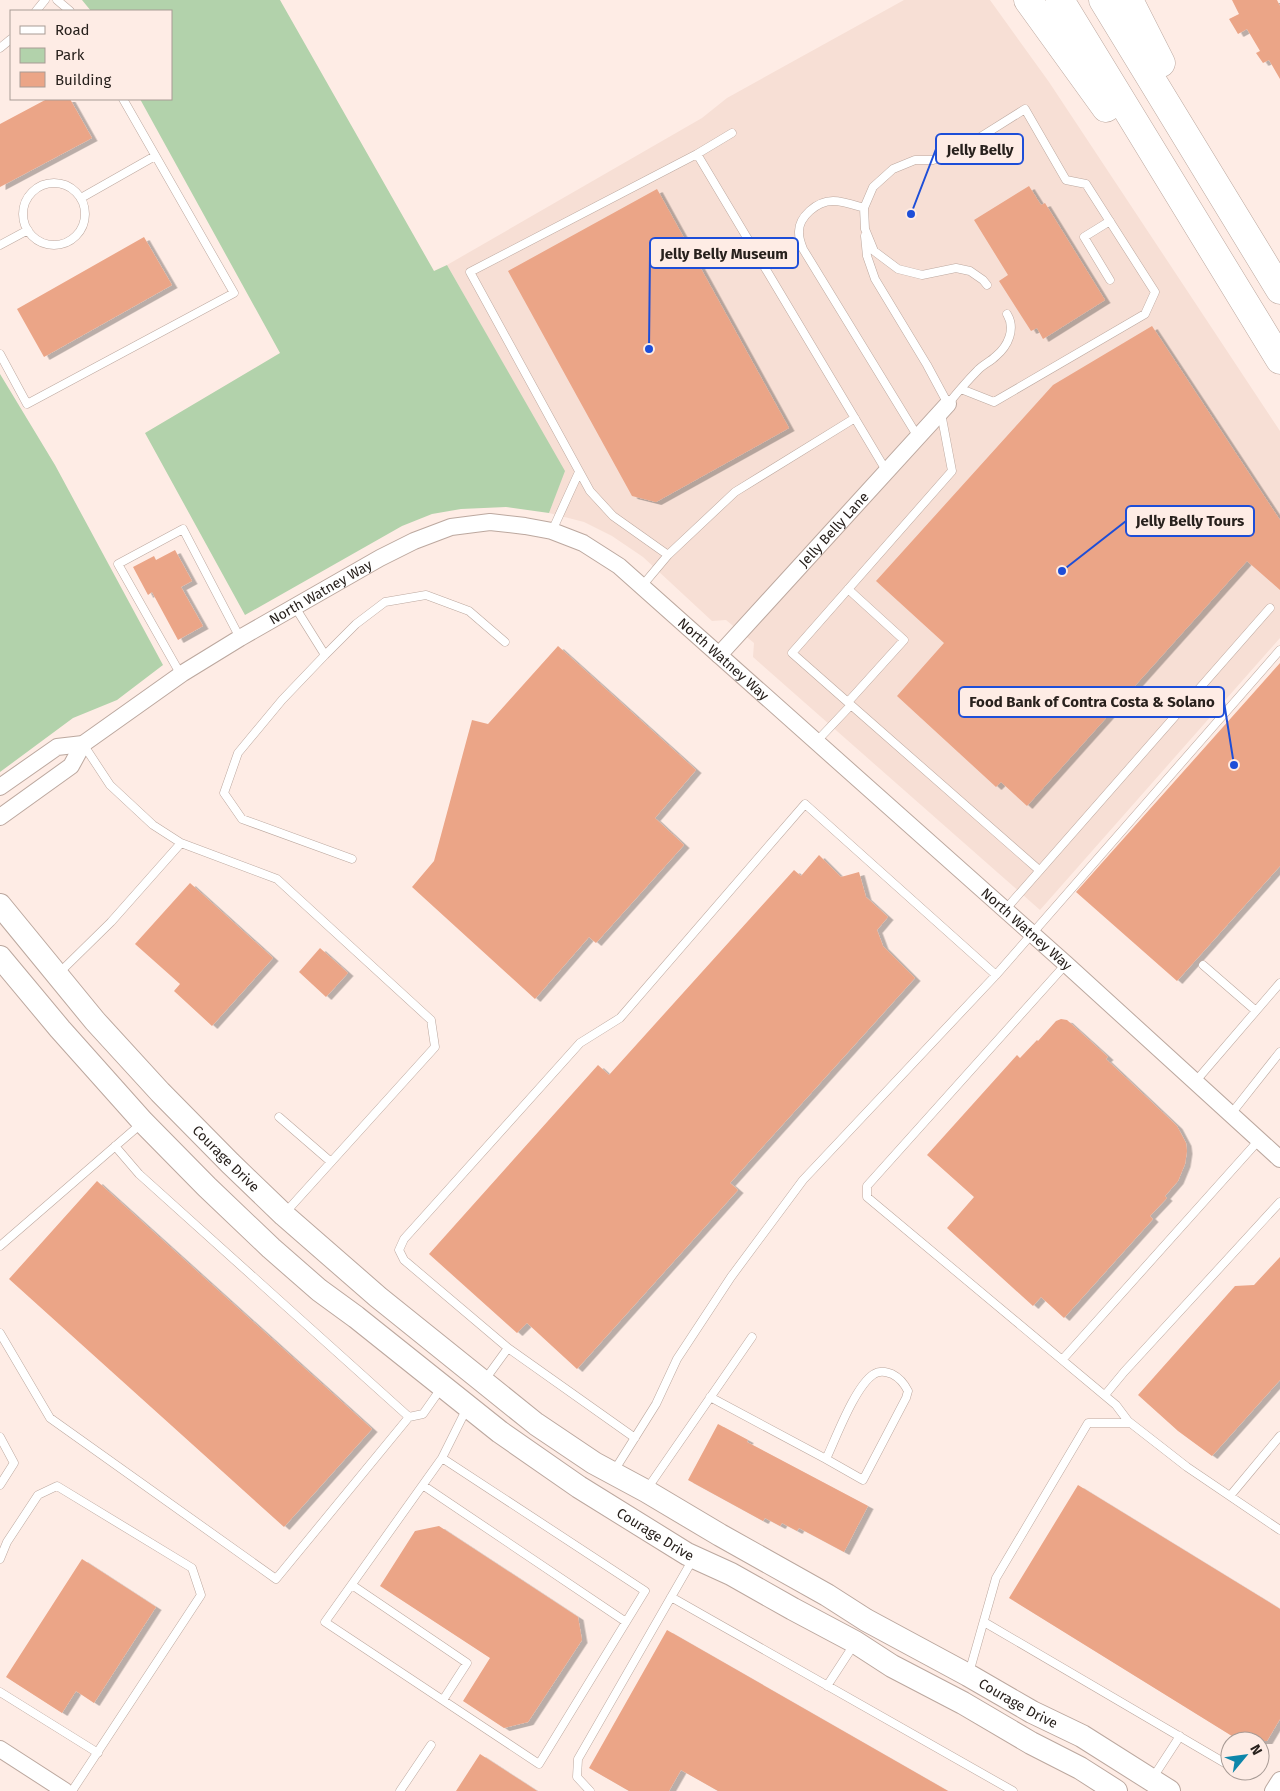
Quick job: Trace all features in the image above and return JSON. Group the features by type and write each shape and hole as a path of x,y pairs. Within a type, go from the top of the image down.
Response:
{"highway":[{"path":"1028,0 1071,58 1159,188 1213,250"},
{"path":"1060,0 1280,360"},
{"path":"1103,0 1280,290"},
{"path":"1129,0 1176,93 1206,168"}],"street":[{"name":"Jelly Belly Lane","path":"719,655 944,408"},
{"name":"North Watney Way","path":"0,787 57,747 82,744 181,675 240,638 414,541 451,527 490,522 552,531 583,543 619,566 1066,964 1280,1159"},
{"name":"North Watney Way","path":"0,817 71,766 82,744"},
{"name":"Courage Drive","path":"0,905 57,976 160,1092 230,1164 378,1297 536,1424 594,1463 827,1595 866,1620 1032,1712 1082,1736 1160,1786"},
{"name":"Courage Drive","path":"0,957 60,1029 144,1122 214,1194 319,1290 444,1386 500,1432 579,1487 694,1557 731,1574 793,1610 856,1642 892,1666 1080,1768 1116,1791"},
{"path":"468,1406 483,1382"},
{"path":"856,1642 866,1620"},
{"path":"0,1749 65,1791"},
{"path":"1273,1791 1280,1780"}],"lane":[{"path":"37,10 45,0"},
{"path":"57,0 69,10"},
{"path":"0,48 10,40"},
{"path":"0,354 27,404 234,293 124,100"},
{"path":"961,389 994,402 1145,314 1155,292 1086,184 1066,180 1025,108 955,153 933,160 916,160 893,169 873,187 864,208 867,256 875,279 927,365 944,408 952,471 792,652 1039,870"},
{"path":"668,555 613,516 590,492 470,272 697,154 732,133"},
{"path":"697,154 887,472"},
{"path":"81,198 155,156"},
{"path":"50,183 62,184 73,189 81,198 85,209 84,221 79,232 70,240 59,244 47,244 36,239 28,230 24,218 24,206 29,195 40,186 50,183"},
{"path":"864,208 831,200 815,204 804,217 798,232 803,249 918,437"},
{"path":"1110,221 1084,237 1110,280"},
{"path":"865,229 874,251 898,269 922,275 956,268 970,271 987,285"},
{"path":"0,245 28,230"},
{"path":"944,408 978,369 997,356 1007,343 1012,329 1007,314"},
{"path":"642,586 668,555 735,492 854,418"},
{"path":"552,531 580,472"},
{"path":"181,675 118,564 183,529 240,638"},
{"path":"816,742 904,640 848,589"},
{"path":"352,859 242,820 224,793 238,753 282,700 325,655 356,624 385,602 426,595 469,612 505,642"},
{"path":"295,607 325,655"},
{"path":"1005,910 1270,608"},
{"path":"613,1473 656,1404 677,1359 731,1277 803,1180 1032,935 1280,650"},
{"path":"82,744 110,785 153,825 182,844 277,880 431,1020 435,1047 284,1214"},
{"path":"635,1438 508,1348 404,1260 400,1250 404,1239 580,1043 620,1018 805,804 996,975"},
{"path":"57,976 111,922 182,844"},
{"path":"1066,964 867,1186 867,1197 1116,1405 1130,1423 1187,1467 1280,1530"},
{"path":"1203,965 1256,1011"},
{"path":"1195,1082 1280,983"},
{"path":"1230,1114 1280,1052"},
{"path":"279,1117 330,1162"},
{"path":"0,1246 144,1122"},
{"path":"1062,1360 1259,1140"},
{"path":"115,1146 139,1174 409,1417"},
{"path":"1105,1396 1124,1372 1280,1202"},
{"path":"0,1333 50,1418 276,1579 409,1417 423,1414 444,1386"},
{"path":"646,1491 752,1337"},
{"path":"483,1382 508,1348"},
{"path":"710,1397 863,1480 906,1398 908,1391 901,1379 882,1371 874,1373 851,1405 826,1459"},
{"path":"442,1458 645,1591 539,1764 326,1622 424,1486 442,1458 468,1406"},
{"path":"968,1675 996,1578 1088,1423 1130,1423"},
{"path":"0,1436 14,1463 0,1485"},
{"path":"1230,1496 1280,1436"},
{"path":"0,1559 7,1542 38,1495 56,1486 192,1568 201,1595 72,1791"},
{"path":"424,1486 626,1622"},
{"path":"590,1791 578,1778 578,1759 694,1557"},
{"path":"352,1585 467,1663 443,1700"},
{"path":"671,1597 1013,1791"},
{"path":"984,1622 1220,1760"},
{"path":"827,1686 856,1642"},
{"path":"0,1692 98,1753"},
{"path":"1160,1786 1180,1736"},
{"path":"400,1791 431,1745"}],"shaded area":[{"path":"904,0 990,0 1049,82 1280,431 1280,638 1040,910 753,657 754,643 726,620 712,621 643,557 612,536 584,522 549,513 564,471 447,265 702,118 727,98"}],"green space":[{"path":"82,0 280,0 434,271 447,265 565,471 549,513 506,507 461,509 432,514 402,526 245,615 145,433 280,353 141,100 172,100 172,10 90,10"},
{"path":"0,374 55,465 163,665 117,700 73,718 0,772"}],"building":[{"path":"1232,0 1277,0 1280,6 1280,79 1269,60 1263,63 1256,53 1260,51 1247,29 1238,34 1229,19 1239,14"},
{"path":"45,100 71,100 92,138 0,187 0,124"},
{"path":"1029,186 1041,205 1045,203 1105,300 1043,339 1037,328 1031,331 999,281 1008,275 974,220"},
{"path":"657,189 789,428 656,502 632,496 508,271"},
{"path":"144,237 172,285 44,357 17,309"},
{"path":"1152,326 1280,520 1280,590 1247,561 1027,806 1001,782 996,787 897,696 944,643 876,581 1053,385"},
{"path":"175,550 192,581 181,587 203,626 178,640 152,592 148,595 133,567 154,556 156,560"},
{"path":"558,646 696,770 655,818 684,845 596,943 589,937 535,999 412,887 434,861 472,720 488,724"},
{"path":"1280,663 1280,866 1177,981 1076,892"},
{"path":"819,855 841,877 859,872 866,897 888,917 877,930 883,946 915,978 730,1183 738,1190 577,1369 527,1323 517,1333 429,1254 598,1065 609,1075 794,870 801,876"},
{"path":"190,883 273,958 212,1026 174,991 180,984 135,944"},
{"path":"320,948 348,973 326,997 299,972"},
{"path":"1061,1019 1067,1020 1108,1057 1106,1059 1177,1126 1186,1143 1187,1151 1185,1164 1178,1181 1165,1196 1167,1198 1150,1216 1153,1219 1064,1318 1041,1297 1033,1306 947,1228 974,1197 927,1155 1017,1055 1020,1058 1056,1021"},
{"path":"97,1181 372,1429 284,1527 9,1279"},
{"path":"1280,1257 1280,1380 1212,1456 1178,1431 1138,1395 1235,1286 1254,1285"},
{"path":"718,1424 748,1440 747,1442 868,1506 844,1552 799,1528 797,1531 782,1523 780,1526 765,1518 763,1521 688,1480"},
{"path":"1078,1485 1280,1609 1280,1719 1270,1736 1270,1731 1224,1731 1009,1598"},
{"path":"439,1526 578,1617 582,1640 528,1722 504,1728 463,1701 490,1658 380,1586 415,1531"},
{"path":"82,1559 156,1607 94,1703 76,1691 62,1713 6,1677"},
{"path":"667,1630 948,1791 718,1791 681,1770 669,1791 629,1791 589,1768"},
{"path":"480,1754 537,1791 456,1791"}],"place":[{"name":"Jelly Belly","path":"911,214"},
{"name":"Jelly Belly Museum","path":"649,349"},
{"name":"Jelly Belly Tours","path":"1062,571"},
{"name":"Food Bank of Contra Costa & Solano","path":"1234,765"}]}
